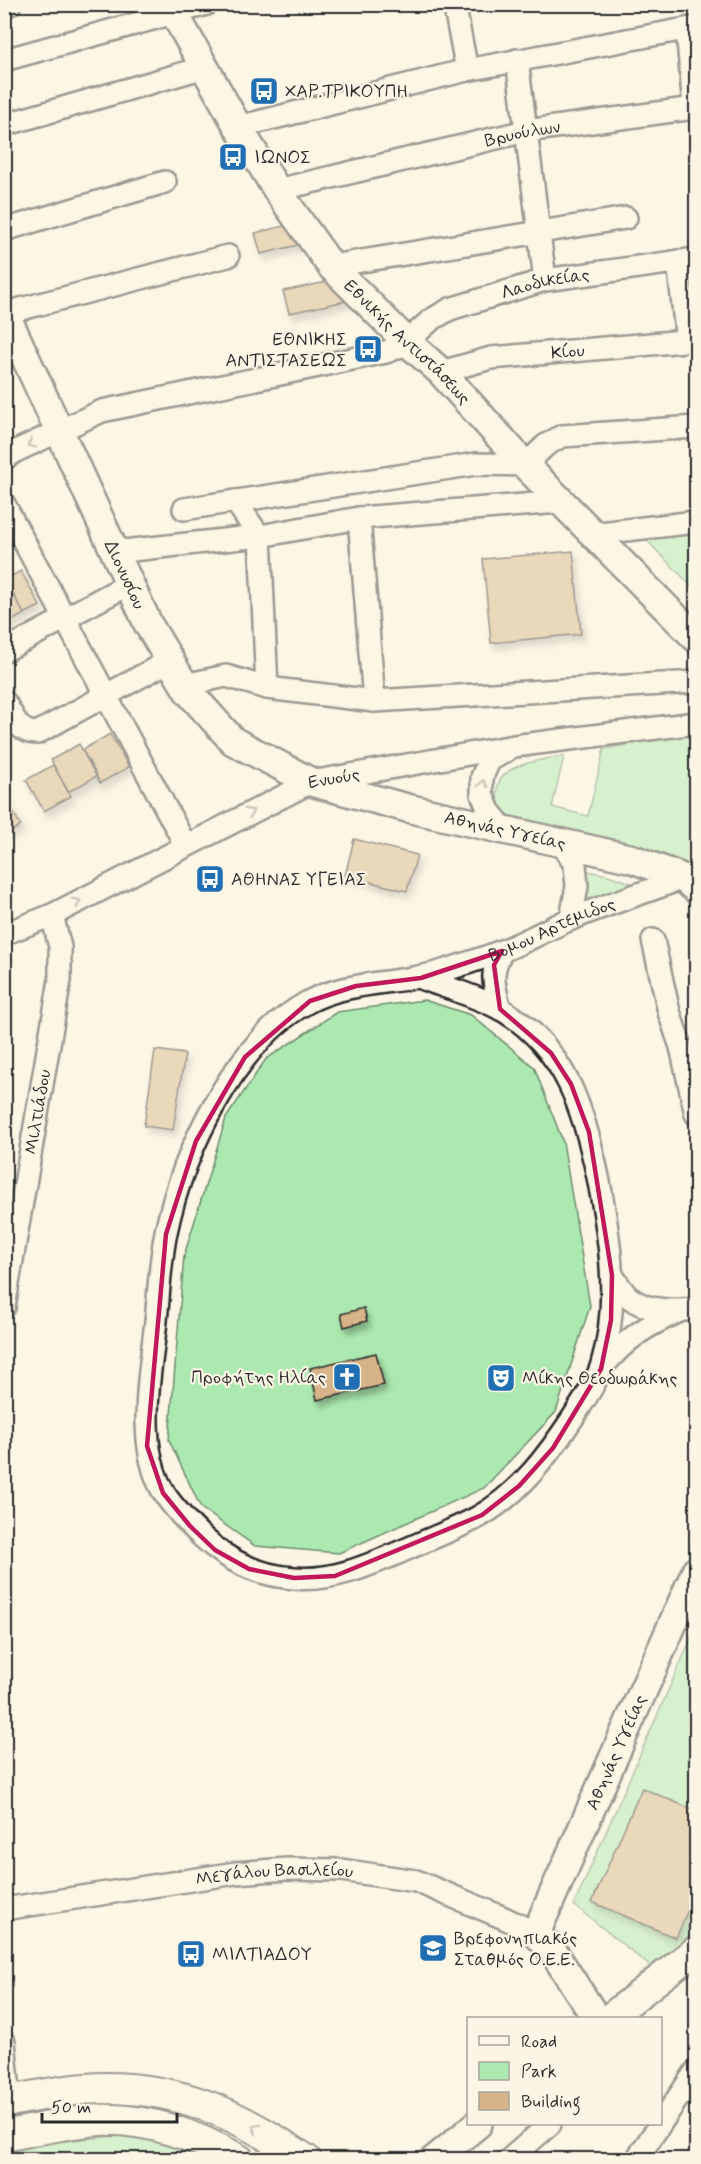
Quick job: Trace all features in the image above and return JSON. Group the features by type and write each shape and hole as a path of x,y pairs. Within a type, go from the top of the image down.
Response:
{"main road":[{"path":"8,2101 103,2088 173,2095 241,2119 306,2160"},
{"path":"4,2136 81,2122 118,2121 182,2133 210,2144 239,2160"}],"street":[{"path":"4,6 10,4"},
{"path":"4,60 171,9 207,4"},
{"path":"454,4 467,70"},
{"name":"Εθνικής Αντιστάσεως","path":"171,9 238,127 277,190 331,266 406,342 441,372 591,534 693,628"},
{"path":"238,127 467,70 692,28"},
{"name":"Βρυούλων","path":"277,190 526,131 694,108 692,28"},
{"path":"517,60 544,280"},
{"path":"4,124 205,67"},
{"path":"4,230 165,182"},
{"path":"331,266 626,218"},
{"path":"5,312 228,256"},
{"path":"687,260 692,340"},
{"name":"Λαοδικείας","path":"4,459 16,451 102,411 387,352 404,345 431,320 450,309 544,280 687,260"},
{"name":"Διονυσίου","path":"5,312 148,624 188,692 233,741 311,782"},
{"name":"Κίου","path":"441,372 491,358 692,340"},
{"path":"184,509 476,464 525,465 546,445 562,436 696,427"},
{"path":"235,501 244,512 249,524 260,536 267,688"},
{"path":"114,552 260,536 359,518 560,502"},
{"path":"4,504 186,846"},
{"path":"359,518 374,701"},
{"path":"591,534 696,522"},
{"path":"4,651 129,584"},
{"path":"4,701 21,730 37,733 169,660"},
{"path":"184,685 226,676 267,688 374,701 696,682"},
{"name":"Ενυούς","path":"4,934 52,915 311,782 513,746 696,723"},
{"path":"504,829 489,811 482,794 482,777 489,761 513,746"},
{"name":"Αθηνάς Υγείας","path":"311,782 407,808 633,859 690,884"},
{"path":"560,841 575,865 577,886 570,919"},
{"name":"Βομου Αρτεμιδος","path":"601,1369 553,1448 519,1486 482,1515 389,1557 335,1576 294,1578 249,1569 215,1550 190,1526 163,1493 147,1446 149,1396 166,1234 180,1182 196,1141 214,1105 245,1057 288,1017 310,1001 356,986 421,978 502,951 570,919 690,884"},
{"name":"Μιλτιάδου","path":"4,1307 60,980 60,947 52,915"},
{"path":"653,940 696,1114"},
{"path":"500,1008 494,984 494,965 502,951"},
{"path":"421,978 500,1008 525,1026 551,1053 571,1084 589,1132 607,1223 612,1275 611,1320 601,1369"},
{"path":"612,1275 630,1298 655,1309 688,1310"},
{"path":"601,1369 621,1345 639,1332 688,1310"},
{"name":"Αθηνάς Υγείας","path":"536,1934 696,1570"},
{"name":"Μεγάλου Βασιλείου","path":"4,1909 236,1873 287,1869 341,1870 416,1881 504,1917 536,1934"},
{"path":"536,1934 554,1953 595,2017"},
{"path":"612,2017 696,1950"},
{"path":"4,2042 8,2101"},
{"path":"665,2108 696,2071"},
{"path":"434,2160 477,2125"},
{"path":"509,2160 549,2125"},
{"path":"636,2160 656,2125"}],"highlighted area":[{"path":"502,951 494,965 500,1009 551,1053 571,1084 589,1132 612,1275 611,1320 601,1369 553,1448 519,1486 482,1515 335,1576 294,1578 249,1569 215,1550 190,1526 163,1493 147,1446 166,1234 196,1141 245,1057 310,1001 356,986 421,978"}],"green space":[{"path":"696,516 696,591 626,519"},
{"path":"696,733 696,874 522,821 505,812 498,800 498,784 511,770 532,762 564,756 552,807 588,816 604,749"},
{"path":"583,870 608,875 640,886 582,909"},
{"path":"424,1000 471,1015 534,1067 563,1142 590,1306 556,1412 484,1488 339,1553 255,1546 201,1508 169,1440 184,1256 226,1118 266,1059 337,1012"},
{"path":"696,1627 696,1933 650,1966 574,1905"},
{"path":"140,2134 222,2160 5,2160 5,2150 63,2141"}],"building":[{"path":"291,224 306,243 261,254 255,233"},
{"path":"336,280 351,300 289,313 283,291"},
{"path":"573,551 581,634 491,643 483,559"},
{"path":"21,571 40,606 24,614 5,579"},
{"path":"5,579 24,614 6,624 4,621"},
{"path":"110,734 129,767 100,783 82,750"},
{"path":"79,744 97,776 68,792 51,760"},
{"path":"53,765 71,796 44,811 26,780"},
{"path":"4,796 21,826 4,835"},
{"path":"354,839 417,855 407,891 345,876"},
{"path":"155,1050 185,1054 173,1130 144,1126"},
{"path":"364,1308 367,1321 344,1327 341,1314"},
{"name":"Προφήτης Ηλίας","path":"376,1353 384,1385 317,1400 310,1368"},
{"path":"642,1788 696,1811 696,1891 676,1938 592,1902"}],"place":[{"name":"ΧΑΡ.ΤΡΙΚΟΥΠΗ","path":"264,91"},
{"name":"ΙΩΝΟΣ","path":"233,157"},
{"name":"ΕΘΝΙΚΗΣ ΑΝΤΙΣΤΑΣΕΩΣ","path":"368,349"},
{"name":"ΑΘΗΝΑΣ ΥΓΕΙΑΣ","path":"210,879"},
{"name":"Προφήτης Ηλίας","path":"347,1377"},
{"name":"Μίκης Θεοδωράκης","path":"501,1378"},
{"name":"Βρεφονηπιακός Σταθμός Ο.Ε.Ε.","path":"433,1948"},
{"name":"ΜΙΛΤΙΑΔΟΥ","path":"191,1954"}]}
